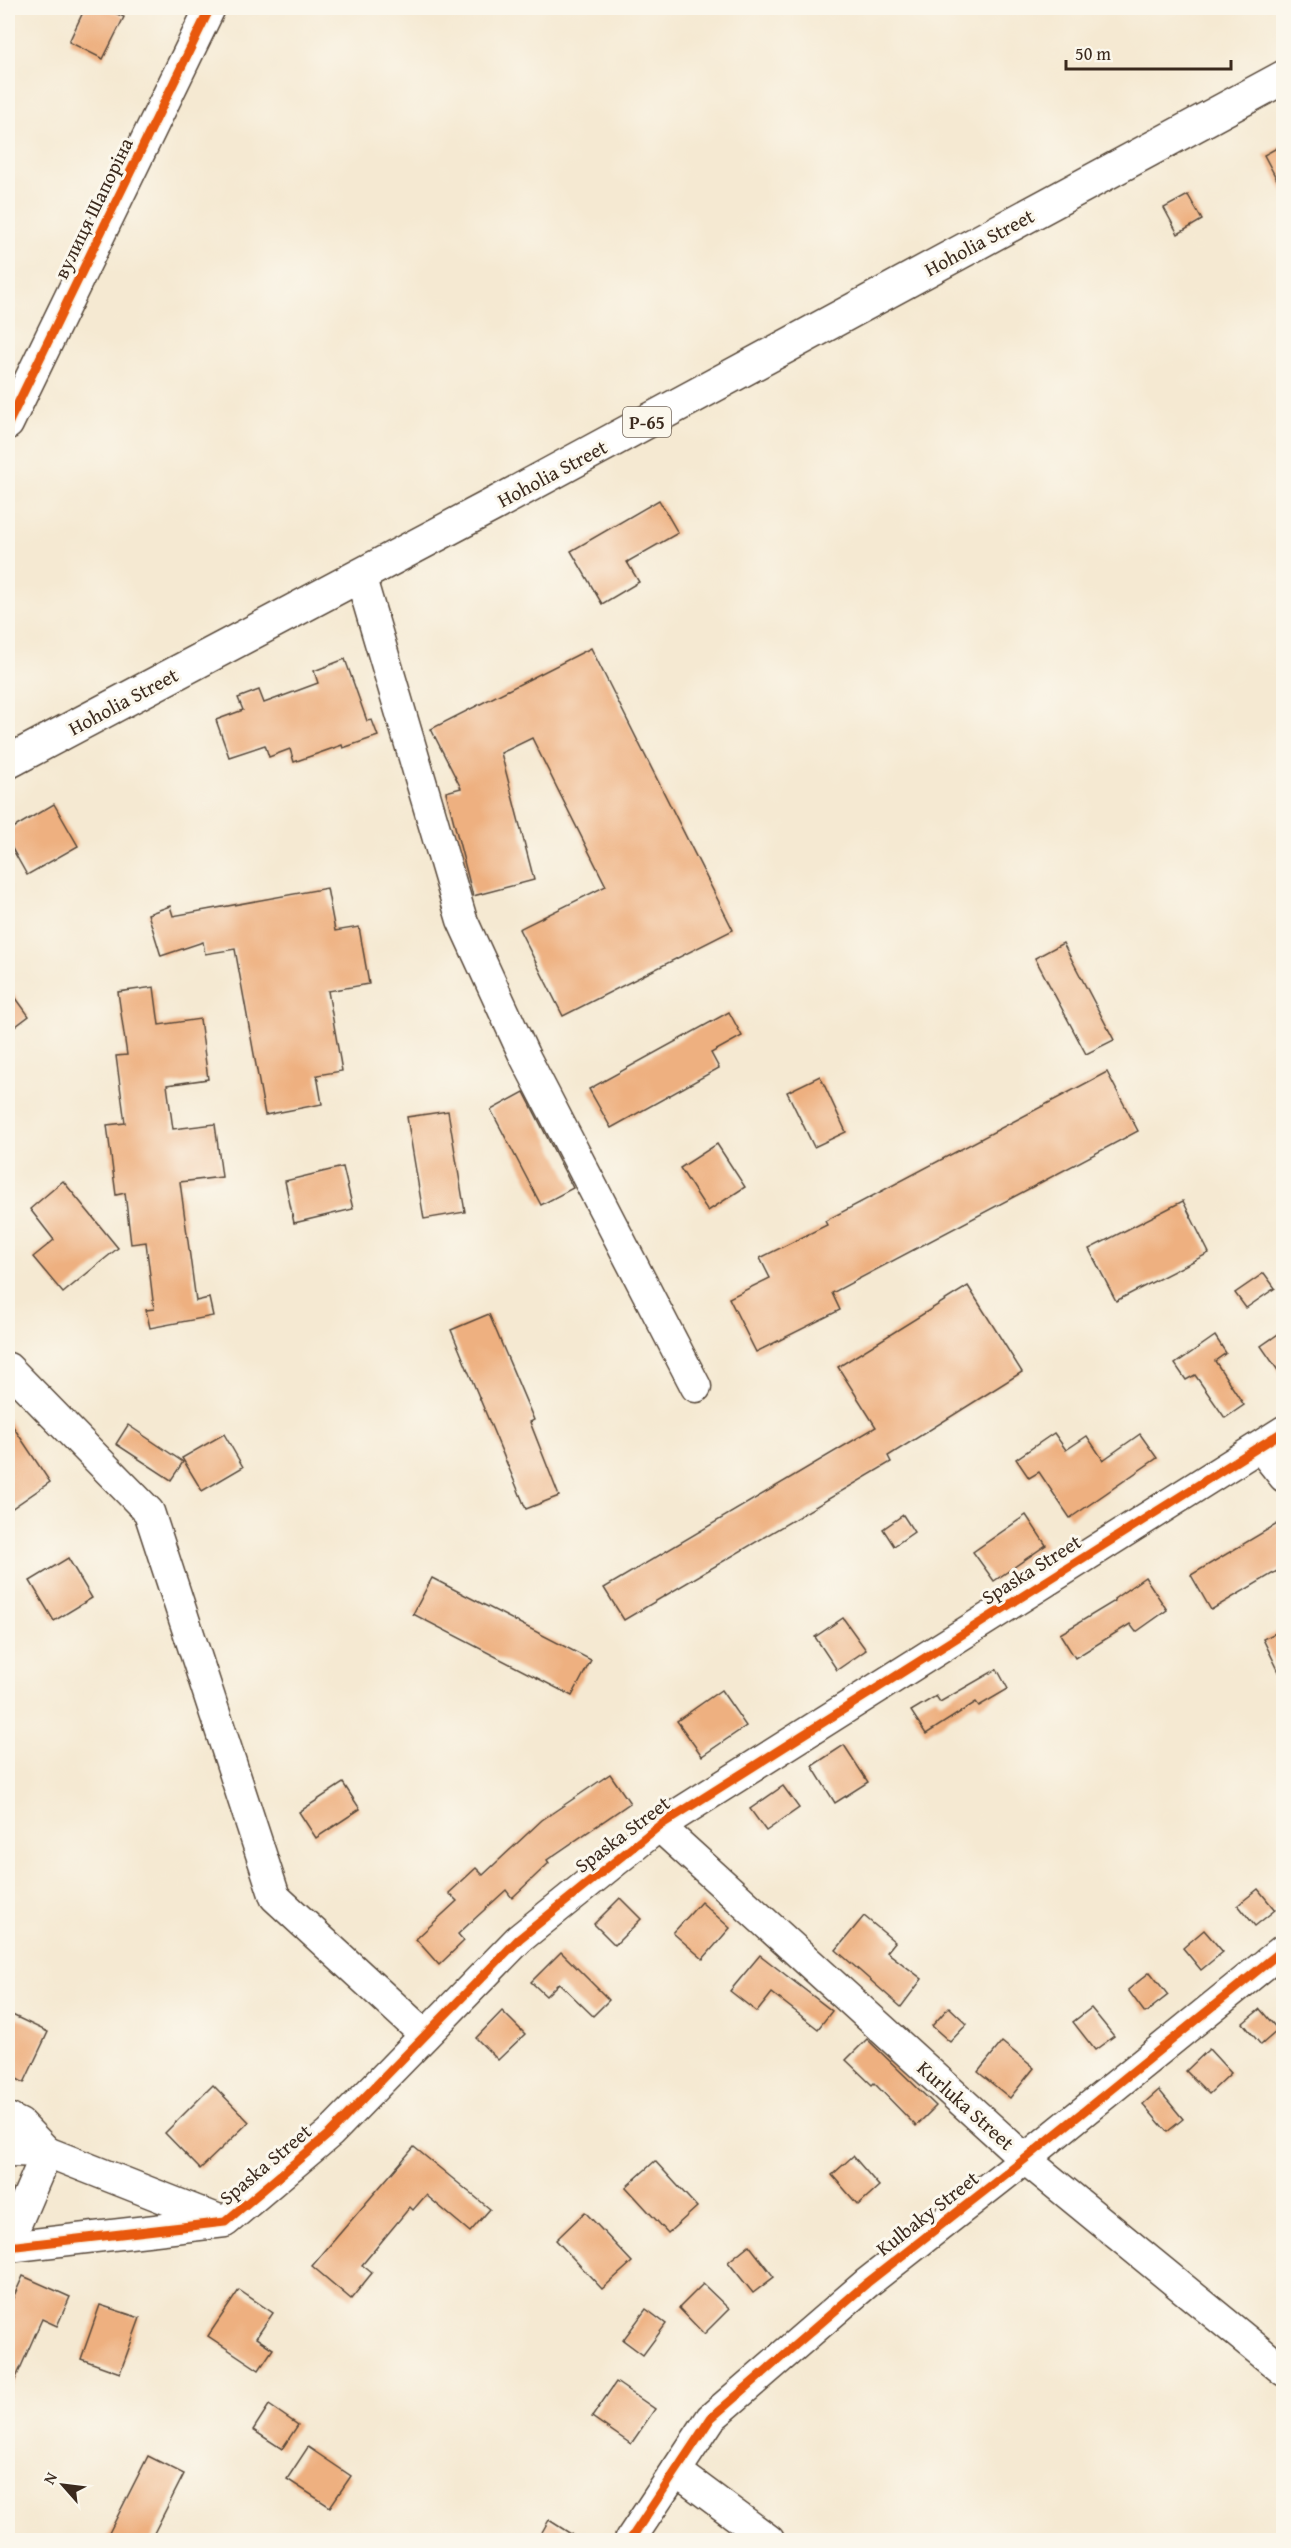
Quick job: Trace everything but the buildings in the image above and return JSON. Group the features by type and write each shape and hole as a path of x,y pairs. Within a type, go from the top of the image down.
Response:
{"main road":[{"name":"Hoholia Street","path":"8,762 1284,77"}],"street":[{"name":"вулиця Шапоріна","path":"8,424 210,8"},
{"path":"360,575 462,920 524,1054 696,1387"},
{"path":"8,1368 149,1512 275,1897 425,2035"},
{"path":"1272,1439 1284,1477"},
{"name":"Spaska Street","path":"8,2247 225,2222 330,2133 519,1939 659,1826 1272,1439"},
{"name":"Kurluka Street","path":"659,1826 1025,2159 1284,2371"},
{"name":"Kulbaky Street","path":"630,2541 711,2418 867,2283 1025,2159 1284,1949"},
{"path":"8,2118 20,2124 47,2152"},
{"path":"8,2151 47,2152 225,2222"},
{"path":"8,2243 47,2152"},
{"path":"676,2471 769,2541"}],"cycle path":[{"path":"8,424 210,8"},
{"path":"8,2247 225,2222 330,2133 519,1939 659,1826 1284,1431"},
{"path":"630,2540 711,2418 867,2283 1025,2159 1284,1949"}]}
